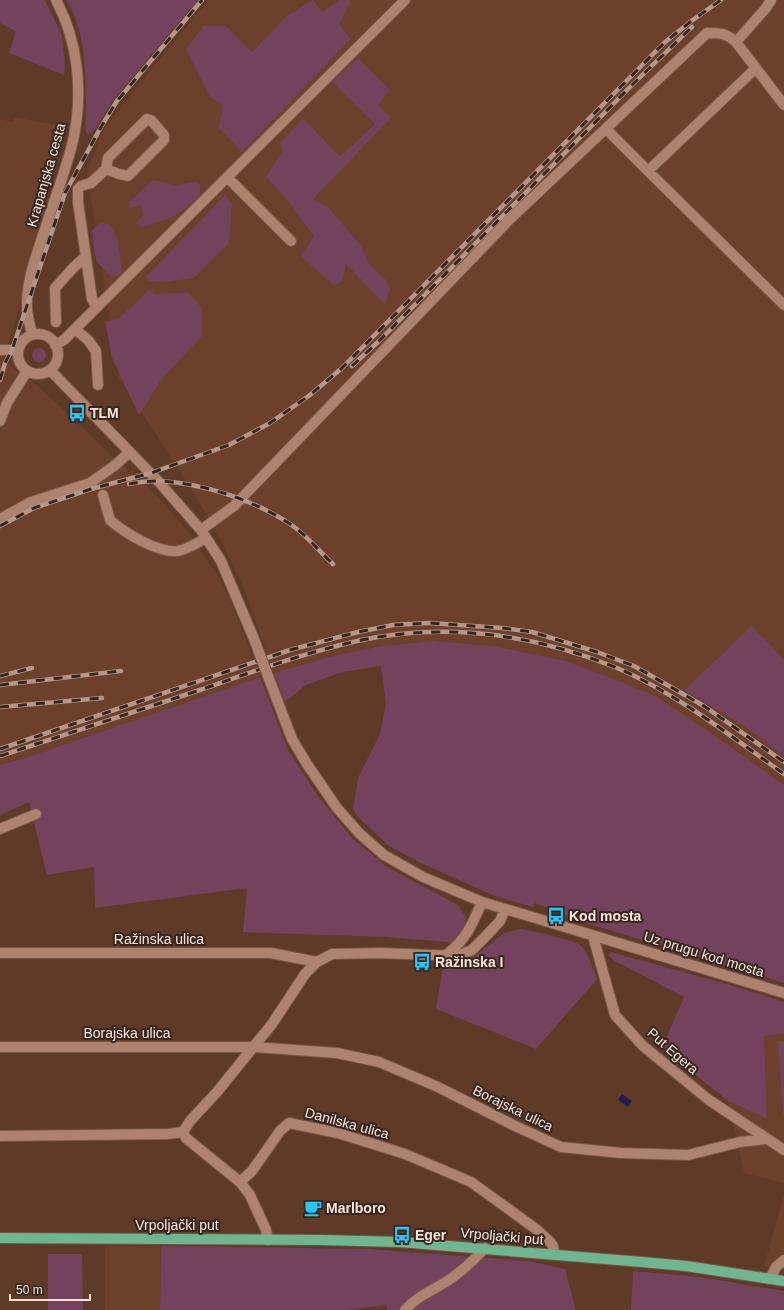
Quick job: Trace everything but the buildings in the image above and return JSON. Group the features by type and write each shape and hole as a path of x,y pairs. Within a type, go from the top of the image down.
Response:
{"main road":[{"name":"Vrpoljački put","path":"0,1238 400,1242 486,1248 686,1266 784,1281"}],"street":[{"name":"Krapanjska cesta","path":"32,335 27,310 28,291 33,264 63,175 74,136 77,114 78,87 76,60 71,34 63,12 56,0"},
{"path":"55,345 64,340 98,307 405,0"},
{"path":"736,42 766,8 771,0"},
{"path":"103,495 110,520 134,536 166,551 177,551 190,547 234,506 510,219 707,33 729,35 784,105"},
{"path":"648,171 756,68"},
{"path":"98,307 92,299 78,202 78,189 91,182 106,169 108,158 147,119 151,120 164,134 164,140 128,176 106,169"},
{"path":"606,129 784,305"},
{"path":"227,178 291,241"},
{"path":"56,322 55,288 86,256"},
{"path":"74,329 88,340 96,351 98,385"},
{"path":"32,335 44,335 55,345 58,355 56,362 50,370 42,374 35,374 27,371 20,363 18,350 20,344 32,335"},
{"path":"0,350 18,350"},
{"name":"Uz prugu kod mosta","path":"50,370 158,481 203,534 221,560 254,639 292,739 307,764 338,808 360,834 384,855 423,876 482,902 784,992"},
{"path":"0,420 7,403 27,371"},
{"path":"0,519 31,502 90,483 114,466 130,452"},
{"path":"1,831 36,814"},
{"path":"446,955 457,947 466,935 482,902"},
{"path":"0,1136 168,1134 182,1132 190,1121 217,1092 272,1024 305,974 317,962 332,954 380,953 458,956 472,950 486,936 500,921 505,909"},
{"name":"Put Egera","path":"593,936 615,1015 643,1046 709,1100 784,1150"},
{"name":"Ražinska ulica","path":"0,953 271,953 317,962"},
{"name":"Borajska ulica","path":"0,1047 253,1047 337,1053 380,1062 438,1087 513,1125 561,1147 622,1153 688,1155 740,1142 766,1139"},
{"name":"Danilska ulica","path":"240,1182 252,1171 280,1130 289,1123 338,1133 405,1154 471,1182 536,1229 554,1246 554,1254"},
{"path":"182,1132 186,1138 240,1182 250,1195 266,1230 268,1240"},
{"path":"405,1310 412,1302 457,1274 486,1248"},
{"path":"770,1279 776,1267 784,1260"}],"shaded area":[{"path":"0,0 45,0 62,35 65,66 64,75 9,53 16,31 0,23"},
{"path":"66,0 198,0 114,99 95,129 89,134 86,133 85,126 85,64 81,38 73,12"},
{"path":"209,0 784,0 784,659 752,626 741,724 784,756 784,785 720,739 622,682 566,661 494,646 433,641 381,646 329,657 274,673 245,591 219,536 195,495 119,378 87,171 104,129"},
{"path":"313,0 322,12 340,0 349,0 350,4 339,24 351,39 242,152 219,128 223,105 210,97 186,49 204,26 226,26 252,52 288,15"},
{"path":"358,58 390,90 378,105 391,118 313,199 330,209 361,246 369,264 386,280 390,289 385,304 346,264 343,280 334,286 301,256 314,236 292,206 266,176 282,152 280,143 303,118 337,154 341,156 375,124 332,82"},
{"path":"14,117 65,127 17,316 3,361 38,386 132,475 151,489 186,529 217,574 229,596 260,677 31,756 0,765 0,119 13,122"},
{"path":"153,180 175,185 196,182 200,184 200,195 174,217 142,227 136,223 143,216 141,205 128,209 129,202"},
{"path":"225,195 232,204 229,243 194,278 164,282 149,281 146,277"},
{"path":"101,222 110,225 118,240 122,273 112,277 97,262 94,253 92,230"},
{"path":"149,290 155,294 187,292 202,308 202,336 161,380 139,415 112,358 105,321 118,319"},
{"path":"39,348 44,350 46,355 44,360 39,362 34,360 32,355 34,350"},
{"path":"752,626 784,659 784,756 741,724 684,690"},
{"path":"433,641 494,646 566,661 622,682 657,697 720,739 784,785 784,983 586,923 535,903 533,907 494,896 421,863 389,846 357,816 353,809 358,778 380,734 386,704 381,666 342,672 306,685 285,702 274,673 329,657 381,646"},
{"path":"260,677 288,750 318,796 352,838 387,867 458,905 466,917 464,931 453,944 448,942 385,937 243,932 247,888 95,908 94,867 47,875 29,802 0,815 0,765 31,756"},
{"path":"521,929 562,938 580,945 588,957 597,979 536,1049 436,1009 444,961 464,960 476,955 504,933"},
{"path":"611,952 730,985 784,1002 784,1034 764,1036 767,1119 728,1101 662,1048 684,997 613,960 608,955"},
{"path":"784,1034 784,1183 744,1173 728,1101 767,1119 764,1036"},
{"path":"778,1041 784,1041 784,1114 783,1114"},
{"path":"622,1094 632,1101 628,1107 618,1100"},
{"path":"784,1195 784,1270 764,1266"},
{"path":"105,1246 161,1246 160,1310 105,1310"},
{"path":"161,1246 369,1249 528,1261 565,1269 576,1310 387,1310 386,1305 346,1310 160,1310"},
{"path":"48,1254 82,1254 83,1310 48,1310"},
{"path":"633,1271 700,1277 784,1291 784,1310 631,1310"}],"railway":[{"path":"0,380 5,363 12,350 65,193 117,101 202,0"},
{"path":"0,526 34,508 91,489 151,473 229,445 270,423 310,395 342,368 664,43 721,0"},
{"path":"352,366 379,341 632,85 692,27"},
{"path":"129,484 155,481 176,482 193,485 246,501 279,517 293,526 333,564"},
{"path":"0,749 290,650 358,632 393,625 429,623 502,628 532,632 597,652 634,666 704,706 784,762"},
{"path":"0,756 317,651 357,641 390,635 423,632 456,632 489,635 554,647 586,656 617,668 661,690 703,716 784,774"},
{"path":"0,676 32,668"},
{"path":"0,685 121,671"},
{"path":"0,707 102,698"}],"place":[{"name":"TLM","path":"77,413"},
{"name":"Kod mosta","path":"556,916"},
{"name":"Ražinska I","path":"422,962"},
{"name":"Marlboro","path":"313,1208"},
{"name":"Eger","path":"402,1235"}]}
